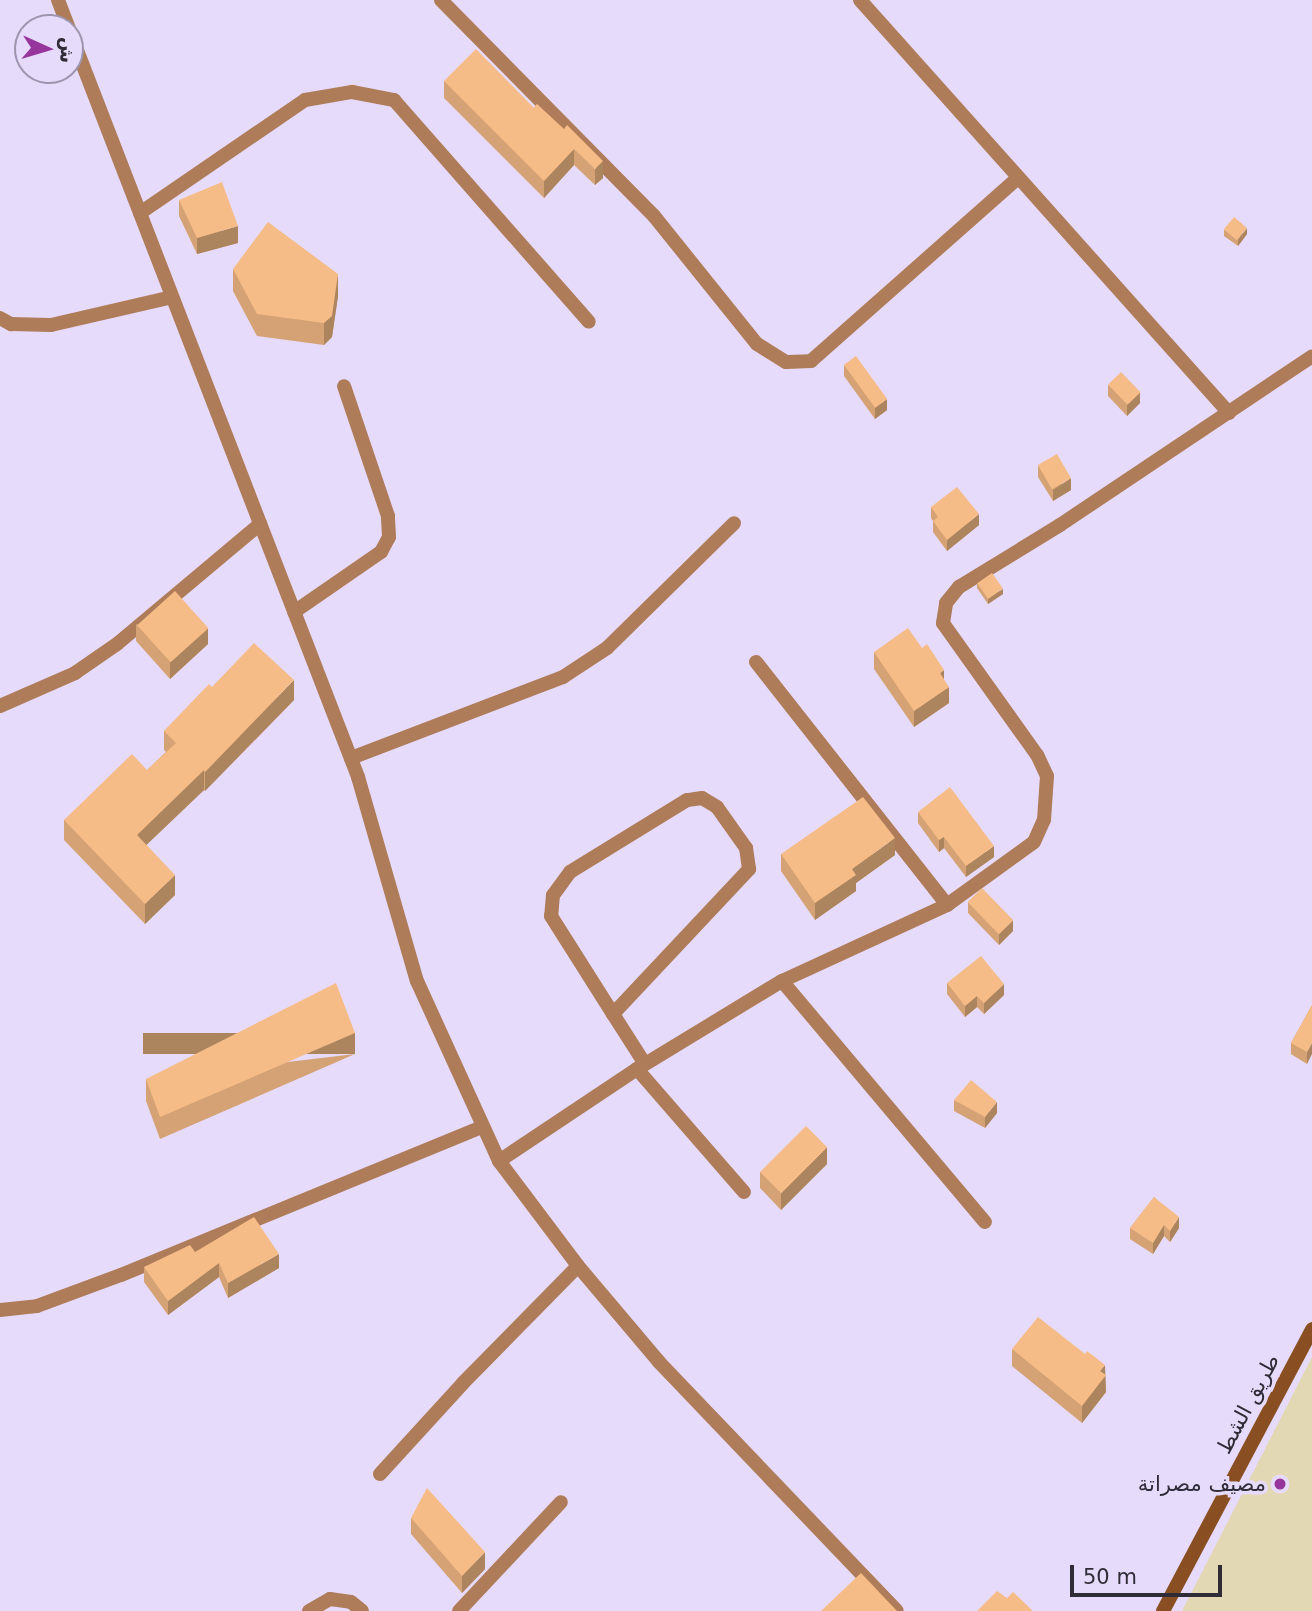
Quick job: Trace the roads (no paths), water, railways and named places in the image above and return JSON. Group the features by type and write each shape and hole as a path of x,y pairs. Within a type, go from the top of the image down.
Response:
{"main road":[{"name":"طريق الشط","path":"1163,1611 1312,1329"}],"street":[{"path":"442,0 654,216 757,344 786,362 811,361 1018,178"},
{"path":"860,0 1228,413"},
{"path":"84,69 351,758 417,981 481,1127 499,1161 579,1266 659,1362 897,1611"},
{"path":"140,213 305,100 352,92 394,100 589,322"},
{"path":"0,318 11,324 51,325 172,297"},
{"path":"499,1161 641,1066 782,981 947,905 1034,842 1044,820 1047,776 1037,755 943,623 946,603 959,587 1312,356"},
{"path":"294,612 382,552 389,537 388,516 344,386"},
{"path":"351,758 563,677 607,648 734,523"},
{"path":"0,706 75,673 117,644 260,524"},
{"path":"756,662 947,905"},
{"path":"613,1014 749,869 746,848 717,807 702,798 687,800 570,872 553,895 551,916 613,1014 641,1066 744,1192"},
{"path":"782,981 985,1222"},
{"path":"0,1310 37,1306 121,1275 481,1127"},
{"path":"380,1474 463,1383 579,1266"},
{"path":"459,1611 561,1502"},
{"path":"309,1611 330,1600 351,1602 362,1611"}],"place":[{"name":"مصيف مصراتة","path":"1280,1484"}]}
